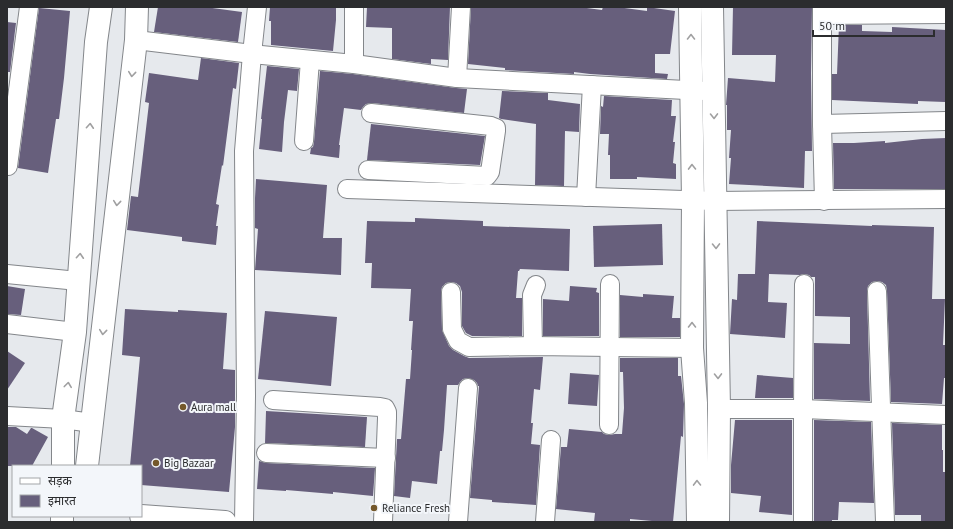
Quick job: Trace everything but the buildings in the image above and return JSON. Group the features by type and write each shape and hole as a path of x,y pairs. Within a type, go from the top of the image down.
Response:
{"street":[{"path":"8,166 29,7"},
{"path":"63,465 64,418 75,332 96,42 101,7"},
{"path":"244,522 246,396 244,151 257,7"},
{"path":"354,7 354,64"},
{"path":"457,78 461,7"},
{"path":"690,7 693,200 692,348 696,403 698,522"},
{"path":"712,7 719,409 718,522"},
{"path":"88,465 136,40 131,8"},
{"path":"824,201 822,11 946,14"},
{"path":"136,40 252,54 354,64 457,78 714,91"},
{"path":"304,141 310,60"},
{"path":"586,197 592,85"},
{"path":"368,170 487,176 490,172 496,131 496,128 491,126 371,113"},
{"path":"822,124 946,121"},
{"path":"428,192 429,174"},
{"path":"347,190 715,201 946,199"},
{"path":"7,274 78,281"},
{"path":"609,425 610,284"},
{"path":"803,522 802,409 804,284"},
{"path":"533,346 532,295 536,285"},
{"path":"877,291 885,522"},
{"path":"451,292 452,329 458,341 469,347 533,346 692,348"},
{"path":"7,324 75,332"},
{"path":"458,522 468,388"},
{"path":"273,400 385,408 387,412 383,522"},
{"path":"719,409 802,409 946,415"},
{"path":"7,416 64,418 92,423"},
{"path":"545,522 551,440"},
{"path":"266,452 386,458"},
{"path":"142,516 165,520 225,522"}],"place":[{"name":"Aura mall","path":"183,407"},
{"name":"Big Bazaar","path":"156,463"},
{"name":"Reliance Fresh","path":"374,508"}]}
